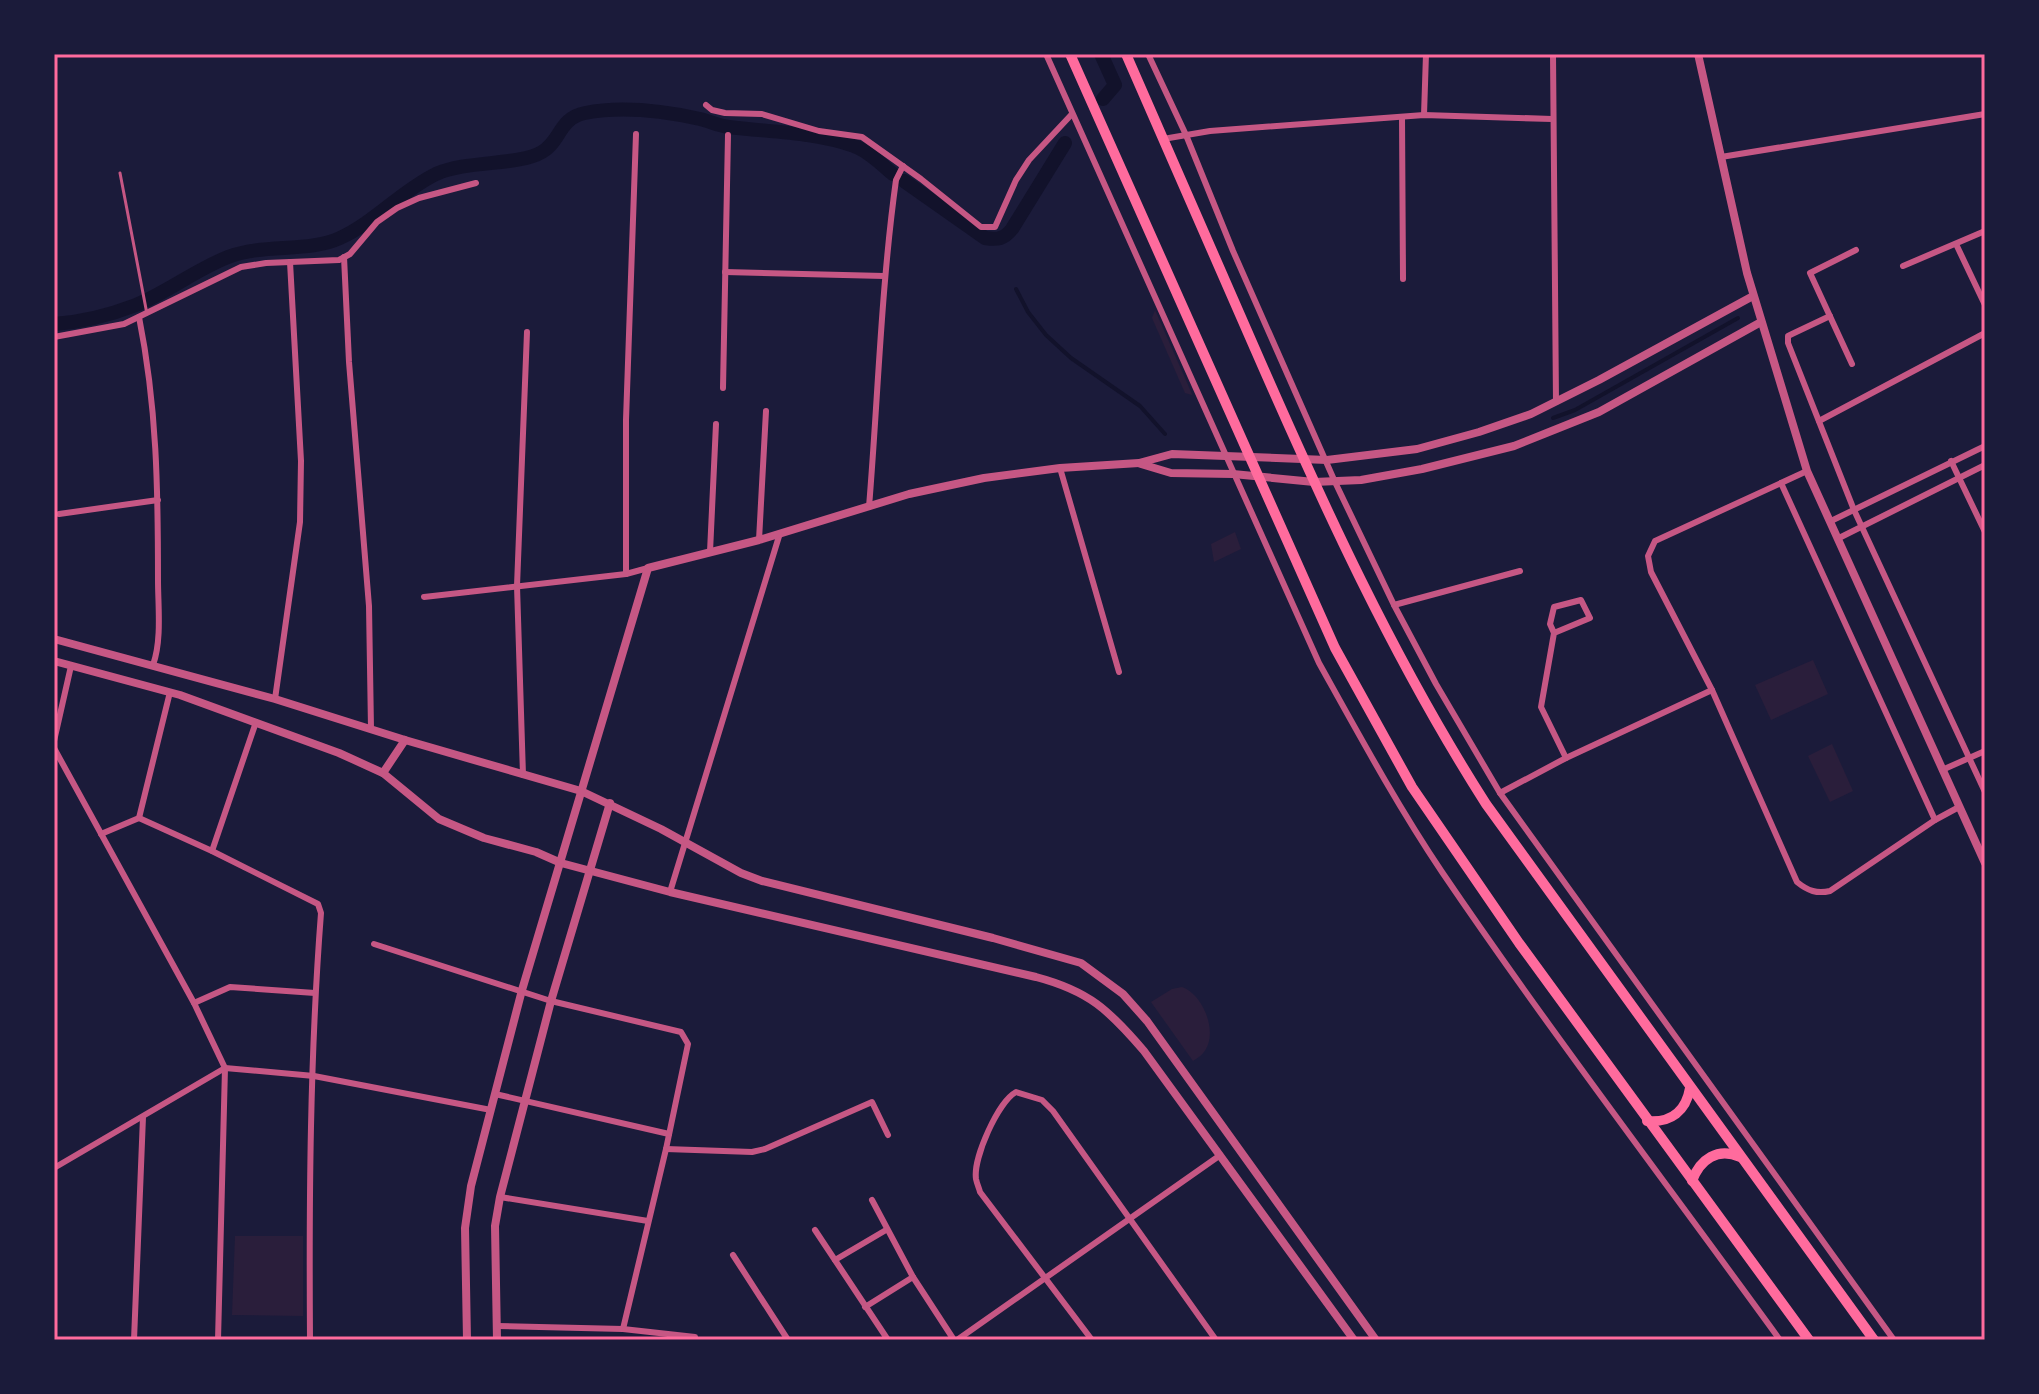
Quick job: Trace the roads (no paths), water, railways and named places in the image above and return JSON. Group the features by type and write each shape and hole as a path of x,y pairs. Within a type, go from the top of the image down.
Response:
{"highway":[{"path":"1070,54 1335,648 1412,787 1519,943 1809,1340"},
{"path":"1126,54 1303,460 1375,610 1464,769 1690,1088 1874,1340"},
{"path":"1647,1121 1657,1122 1677,1115 1688,1098 1690,1088"},
{"path":"1692,1181 1700,1164 1715,1154 1732,1153 1741,1157"}],"street":[{"path":"1046,54 1319,663 1372,758 1441,870 1562,1043 1780,1340"},
{"path":"1148,54 1335,482 1394,605 1500,793 1894,1340"},
{"path":"1424,115 1426,54"},
{"path":"1553,54 1556,402"},
{"path":"1698,54 1753,296 1807,471 1985,863"},
{"path":"706,105 725,113 762,114 819,131 862,137 981,227 995,227 1016,180 1029,160 1072,114"},
{"path":"1721,157 1985,114"},
{"path":"1163,139 1210,131 1424,115 1552,119"},
{"path":"1402,117 1403,279"},
{"path":"626,574 626,420 636,134"},
{"path":"723,388 728,135"},
{"path":"869,507 884,276 896,180 903,166"},
{"path":"54,337 124,324 230,271 253,265 321,263 344,257 377,222 397,208 419,198 476,183"},
{"path":"1903,266 1985,231"},
{"path":"1956,244 1985,305"},
{"path":"1852,364 1810,273 1856,250"},
{"path":"344,257 349,362 369,606 371,729"},
{"path":"275,699 300,522 301,461 290,262"},
{"path":"725,272 884,276"},
{"path":"424,597 626,574 759,540 955,483 1060,468 1139,463 1172,454 1327,460 1417,449 1506,424 1556,402 1753,296"},
{"path":"143,316 154,400 158,500 157,636 153,665"},
{"path":"1830,316 1788,336 1788,343 1854,510 1985,792"},
{"path":"1139,463 1171,473 1233,474 1314,482 1335,482 1422,469 1514,446 1599,412 1761,322"},
{"path":"523,775 517,586 527,332"},
{"path":"1819,421 1985,333"},
{"path":"759,540 766,411"},
{"path":"710,552 716,424"},
{"path":"1831,521 1985,446"},
{"path":"1417,449 1422,469"},
{"path":"1951,461 1985,532"},
{"path":"1839,538 1985,465"},
{"path":"1060,468 1119,672"},
{"path":"1807,471 1655,541 1650,548 1648,564 1651,572 1712,690 1797,882 1804,888 1812,892 1830,891 1959,807"},
{"path":"1781,483 1935,820"},
{"path":"59,514 158,500"},
{"path":"670,892 780,533"},
{"path":"467,1340 467,1206 522,990 648,568"},
{"path":"1394,605 1520,571"},
{"path":"1554,633 1590,618 1581,600 1554,607 1550,624 1554,633 1541,707 1566,758"},
{"path":"54,639 275,699 581,791 762,881 1081,963 1123,994 1155,1032 1376,1340"},
{"path":"54,661 170,692 339,753 383,773 446,823 561,863 670,892 1036,977 1081,992 1093,999 1131,1035 1354,1340"},
{"path":"54,741 71,666"},
{"path":"1500,793 1566,758 1712,690"},
{"path":"139,818 170,692"},
{"path":"212,851 256,721"},
{"path":"383,773 405,740"},
{"path":"54,748 105,833 225,1068 218,1340"},
{"path":"1942,770 1985,751"},
{"path":"497,1340 495,1226 500,1197 551,1001 610,803"},
{"path":"105,833 139,818 318,904 321,913 315,993 309,1189 310,1340"},
{"path":"374,944 551,1001 681,1032 686,1037 688,1044 666,1149 623,1329"},
{"path":"194,1003 230,987 315,993"},
{"path":"54,1168 225,1068 314,1076 491,1110"},
{"path":"1092,1340 980,1192 976,1179 977,1167 1000,1107 1007,1097 1016,1092 1042,1100 1053,1111 1216,1340"},
{"path":"495,1094 669,1134"},
{"path":"666,1149 752,1152 872,1102 888,1135"},
{"path":"134,1340 143,1117"},
{"path":"872,1200 913,1277 955,1340 1219,1156"},
{"path":"500,1197 648,1221"},
{"path":"815,1230 888,1340"},
{"path":"835,1260 886,1230"},
{"path":"733,1255 788,1340"},
{"path":"865,1307 913,1277"},
{"path":"497,1326 623,1329 695,1337"}],"lane":[{"path":"120,173 143,316"}],"waterway":[{"path":"1101,54 1115,85 1103,99"},
{"path":"54,324 96,318 136,305 228,257 256,250 327,243 340,238 436,174 542,152 570,120 585,113 613,110 657,112 725,126 824,138 860,148 893,174"},
{"path":"904,181 985,238 1000,238 1012,229 1065,143"},
{"path":"1016,289 1028,312 1046,335 1071,358 1140,406 1165,434"},
{"path":"1553,418 1575,410 1738,318"}]}
